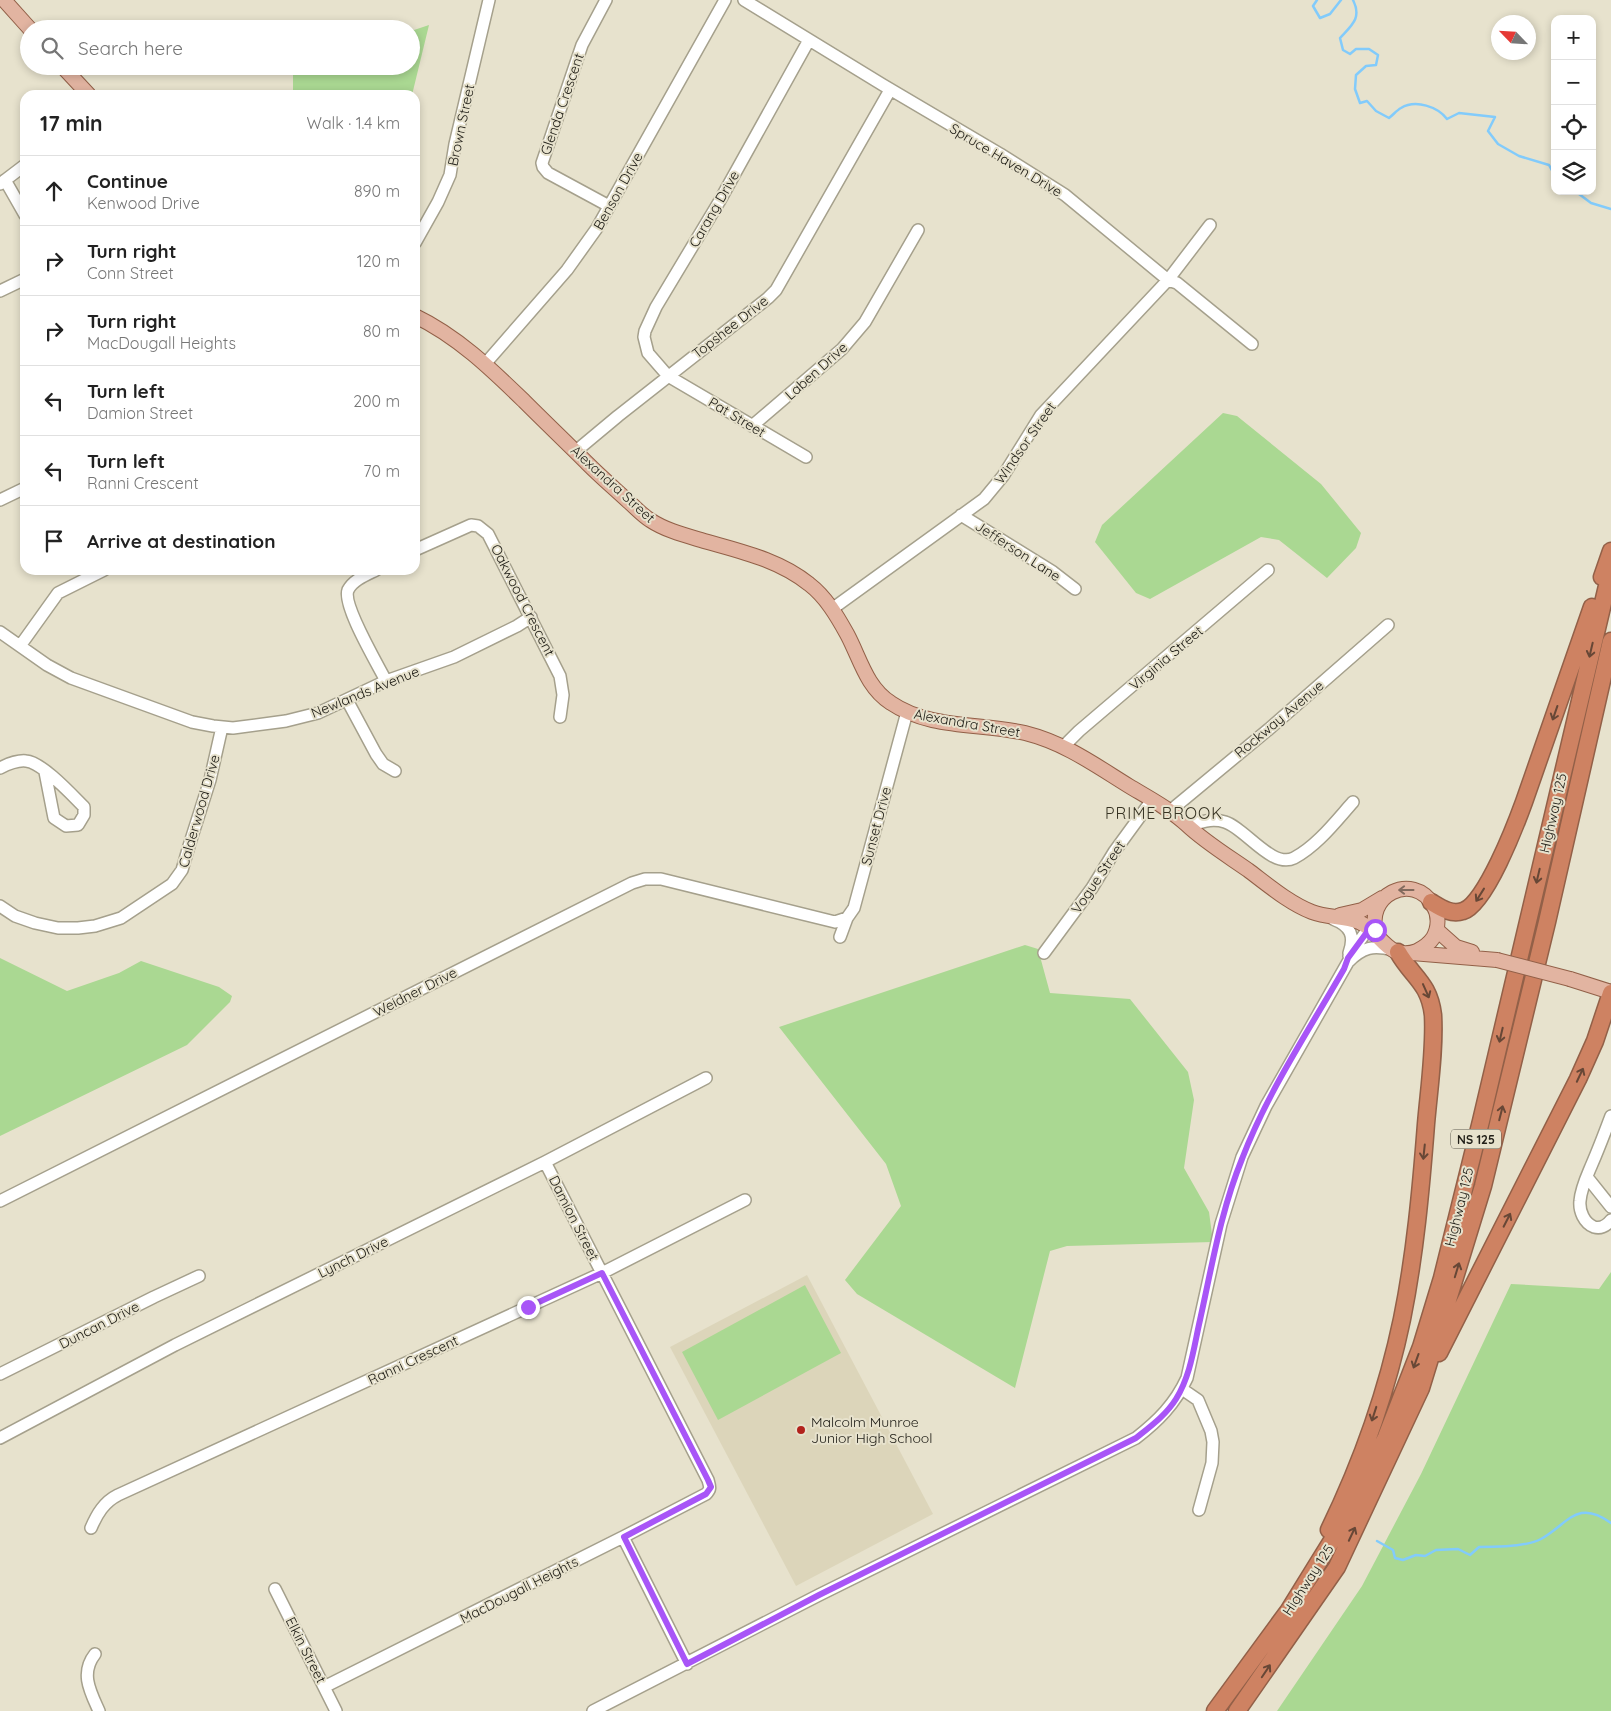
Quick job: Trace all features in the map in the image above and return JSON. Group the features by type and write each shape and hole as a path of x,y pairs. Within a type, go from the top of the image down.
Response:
{"highway":[{"path":"1431,902 1450,912 1462,912 1477,901 1487,884 1516,825 1611,551"},
{"name":"Highway 125","path":"1215,1711 1267,1641 1319,1563 1349,1513 1399,1406 1430,1321 1481,1121 1611,569"},
{"name":"Highway 125","path":"1238,1711 1337,1567 1421,1388 1485,1177 1547,922 1611,641"},
{"path":"1267,1641 1324,1538 1352,1475 1389,1369 1405,1302 1420,1191 1434,1025 1432,1007 1426,990 1399,952"},
{"path":"1421,1388 1578,1079 1608,1011 1611,992"}],"main road":[{"path":"4,0 22,20"},
{"path":"70,75 84,90"},
{"name":"Alexandra Street","path":"420,318 448,336 485,364 602,478 651,521 674,532 774,562 809,584 832,609 847,634 872,685 887,701 907,712 940,721 1023,733 1064,746 1170,811 1299,906 1324,916 1355,920 1374,928"},
{"path":"1399,952 1415,951 1425,946 1432,938 1436,928 1437,917 1431,902 1418,892 1408,889 1397,890 1387,895 1377,908 1374,928 1384,944 1399,952 1496,960"},
{"name":"Alexandra Street","path":"1324,916 1362,910 1387,895"},
{"path":"1436,928 1438,932 1456,947 1611,992"}],"street":[{"name":"Brown Street","path":"420,234 438,202 450,175 455,144 489,0"},
{"name":"Glenda Crescent","path":"606,0 582,45 542,163 544,170 548,173 609,206"},
{"name":"Benson Drive","path":"485,364 570,266 597,228 725,0"},
{"name":"Spruce Haven Drive","path":"744,0 1065,195 1168,280 1177,283 1252,344"},
{"name":"Carang Drive","path":"668,376 648,352 645,343 645,331 656,308 719,202 809,40"},
{"name":"Topshee Drive","path":"576,451 776,290 890,90"},
{"path":"20,169 3,182 20,207"},
{"name":"Windsor Street","path":"832,609 984,498 1003,476 1041,415 1168,280 1210,225"},
{"name":"Laben Drive","path":"752,426 850,340 865,322 918,230"},
{"path":"0,291 20,281"},
{"name":"Pat Street","path":"668,376 806,457"},
{"path":"0,500 20,490"},
{"name":"Jefferson Lane","path":"961,515 1058,576 1075,589"},
{"name":"Oakwood Crescent","path":"420,548 464,527 478,526 484,529 496,546 563,683 560,717"},
{"name":"Virginia Street","path":"1064,746 1268,570"},
{"path":"20,646 58,593 94,575"},
{"path":"367,575 351,586 347,598 351,612 386,681"},
{"name":"Newlands Avenue","path":"0,632 46,665 71,678 192,722 222,727 252,727 318,713 386,681 444,661 531,617"},
{"name":"Rockway Avenue","path":"1170,811 1269,729 1388,625"},
{"path":"347,700 376,754 383,764 395,771"},
{"name":"Sunset Drive","path":"840,937 847,918 854,908 907,712"},
{"name":"Calderwood Drive","path":"0,906 15,916 35,923 58,928 78,928 105,924 121,918 172,884 182,870 210,780 222,727"},
{"path":"0,768 13,762 26,760 36,764 61,785 84,807 84,815 78,825 66,826 54,818 45,772"},
{"name":"Vogue Street","path":"1044,953 1092,888 1114,852 1152,800"},
{"path":"1188,826 1205,820 1225,822 1275,857 1288,859 1295,857 1323,836 1353,802"},
{"name":"Weidner Drive","path":"0,1201 629,884 645,879 661,879 835,922 847,918"},
{"path":"1324,916 1340,922 1348,928 1352,943 1346,963"},
{"path":"593,1711 819,1595 1136,1438 1164,1414 1182,1389 1189,1369 1216,1248 1237,1172 1266,1106 1346,963 1374,928"},
{"path":"1346,963 1366,949 1379,947 1399,952"},
{"name":"Lynch Drive","path":"0,1438 175,1345 545,1162 706,1078"},
{"path":"1611,1116 1580,1198 1581,1213 1587,1222 1594,1227 1599,1228 1611,1220"},
{"name":"Damion Street","path":"545,1162 676,1415 711,1487"},
{"path":"1587,1177 1611,1207"},
{"name":"Ranni Crescent","path":"91,1528 98,1512 107,1502 118,1495 602,1273 745,1200"},
{"name":"Duncan Drive","path":"0,1374 199,1276"},
{"path":"1182,1389 1198,1400 1213,1442 1212,1463 1199,1510"},
{"name":"MacDougall Heights","path":"324,1687 624,1537 706,1494 711,1487"},
{"path":"624,1537 687,1664"},
{"name":"Elkin Street","path":"275,1589 336,1711"},
{"path":"95,1654 88,1666 86,1679 99,1711"}],"shaded area":[{"name":"Malcolm Munroe Junior High School","path":"807,1275 933,1514 796,1586 670,1347"}],"green space":[{"path":"429,25 420,62 420,28"},
{"path":"293,75 417,75 413,90 293,90"},
{"path":"1223,413 1237,416 1321,484 1361,533 1356,548 1327,578 1279,540 1261,537 1150,599 1136,593 1095,542 1102,525"},
{"path":"1025,945 1038,949 1050,993 1130,999 1188,1072 1194,1100 1184,1168 1209,1212 1213,1242 1067,1246 1050,1251 1015,1388 857,1294 845,1280 901,1206 886,1164 779,1027"},
{"path":"0,958 67,991 119,973 141,961 219,987 232,996 230,1002 187,1045 0,1136"},
{"path":"1611,1272 1611,1711 1277,1711 1362,1586 1421,1474 1511,1284 1599,1289"},
{"path":"805,1285 841,1353 718,1420 682,1352"}],"waterway":[{"path":"1317,0 1313,6 1320,18 1330,14 1341,0"},
{"path":"1353,0 1356,6 1356,17 1352,25 1340,38 1343,50 1350,54 1356,49 1369,49 1378,55 1376,65 1366,66 1356,75 1355,89 1360,103 1367,101 1376,111 1389,118 1401,108 1413,104 1432,108 1447,119 1459,113 1495,117 1488,131 1498,144 1519,156 1549,165 1551,169"},
{"path":"1580,195 1591,203 1611,209"},
{"path":"1377,1541 1393,1550 1395,1558 1403,1560 1416,1555 1425,1556 1436,1550 1458,1549 1470,1555 1479,1547 1511,1546 1535,1542 1573,1516 1581,1513 1590,1513 1611,1523"}],"place":[{"name":"Malcolm Munroe Junior High School","path":"801,1430"}],"district":[{"name":"PRIME BROOK","path":"1164,813"}],"route":[{"path":"528,1307 602,1273 708,1480 711,1487 706,1494 624,1537 687,1664 819,1595 1100,1457 1136,1438 1160,1419 1176,1400 1189,1369 1221,1224 1248,1144 1259,1119 1344,969 1348,958 1370,928 1377,935 1375,930"}]}
